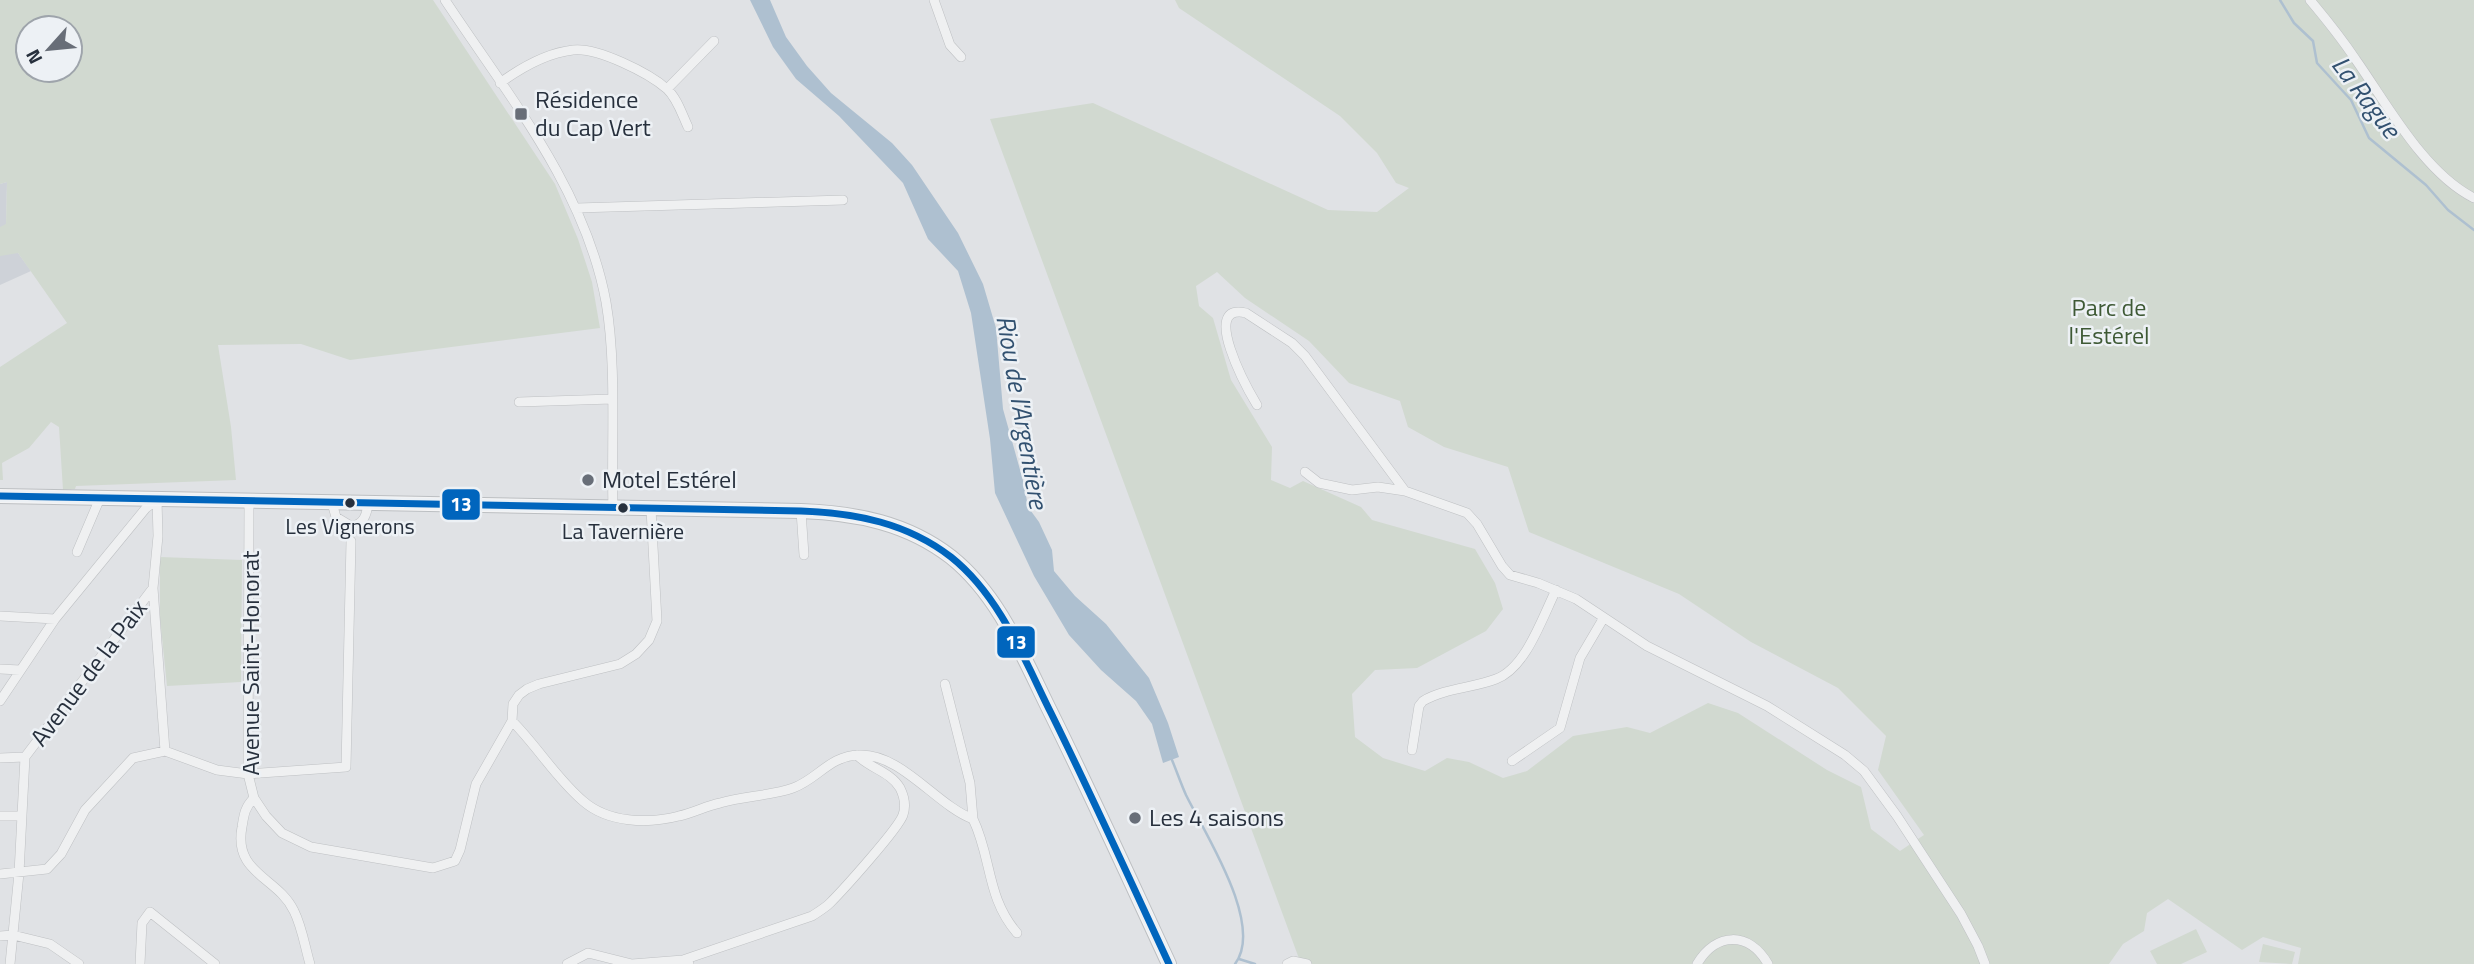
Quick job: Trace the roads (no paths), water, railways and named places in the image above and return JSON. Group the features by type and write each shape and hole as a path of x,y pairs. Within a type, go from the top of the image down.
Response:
{"main road":[{"path":"0,496 801,511 845,514 890,524 937,547 975,580 1002,617 1169,964"}],"street":[{"path":"445,0 550,159 577,208 589,241 606,301 612,399 613,509"},
{"path":"934,0 950,46 961,57"},
{"path":"2310,0 2356,58 2386,105 2432,165 2461,191 2474,198"},
{"path":"667,89 714,41"},
{"path":"500,83 536,60 571,50 587,49 641,73 667,89 688,127"},
{"path":"577,208 843,200"},
{"path":"1257,405 1234,359 1225,326 1225,319 1237,311 1246,313 1292,343 1306,356 1405,492"},
{"path":"519,402 612,399"},
{"path":"1305,472 1319,483 1352,490 1378,487 1405,492 1467,513 1510,575 1576,599 1647,646 1767,706 1825,741 1864,771 1961,914 1979,946 1985,964"},
{"path":"77,552 100,498"},
{"path":"157,500 158,536 153,588 165,751"},
{"path":"0,701 55,619 146,508 157,500"},
{"name":"Avenue Saint-Honorat","path":"250,501 248,774 254,798 246,806 240,837 244,860 287,899 294,911 310,964"},
{"path":"332,503 336,517 351,533"},
{"path":"0,874 47,869 61,854 85,810 133,758 165,751 217,770 248,774 346,767 351,533 365,518 368,503"},
{"path":"254,798 282,833 311,847 433,868 455,861 475,784 512,721 513,704 519,695 527,688 620,664 649,640 657,621 651,509"},
{"path":"801,511 804,555"},
{"name":"Avenue de la Paix","path":"10,964 19,873 25,757 153,588"},
{"path":"1412,750 1419,706 1423,701 1498,679 1511,671 1522,658 1556,590"},
{"path":"0,616 55,619"},
{"path":"1512,761 1560,729 1580,658 1603,619"},
{"path":"0,669 20,670"},
{"path":"946,684 990,883 1006,920 1017,933"},
{"path":"512,721 584,803 608,816 654,821 679,816 719,803 793,788 808,781 827,764 858,755 882,759 960,814 974,819"},
{"path":"567,964 588,953 632,964 686,963 812,916 828,905 891,832 902,818 904,810 904,799 899,787 891,778 864,762 858,755"},
{"path":"0,758 25,757"},
{"path":"0,816 22,816"},
{"path":"140,964 142,923 150,912 215,964"},
{"path":"0,936 50,944 79,964"},
{"path":"1697,964 1716,942 1729,939 1754,947 1768,964"},
{"path":"1287,964 1293,961 1307,964"}],"water":[{"path":"750,0 770,0 786,37 807,66 831,93 892,143 912,165 958,233 983,284 996,328 1003,409 1028,507 1039,522 1052,550 1054,571 1075,596 1106,624 1149,678 1179,757 1163,763 1152,724 1136,701 1101,670 1069,635 1034,576 995,493 990,439 971,313 958,271 928,239 903,183 839,116 796,79 773,47"}],"waterway":[{"name":"La Rague","path":"2280,0 2294,23 2313,41 2317,63 2351,100 2369,138 2426,185 2448,210 2474,230"},
{"name":"Riou de l'Argentière","path":"1172,760 1237,903 1243,926 1242,947 1235,964"},
{"path":"1239,959 1255,964"}],"place":[{"name":"Résidence du Cap Vert","path":"521,114"},
{"name":"Motel Estérel","path":"588,480"},
{"name":"Les Vignerons","path":"350,503"},
{"name":"La Tavernière","path":"623,508"},
{"name":"Les 4 saisons","path":"1135,818"}],"park label":[{"name":"Parc de l'Estérel","path":"2109,322"}]}
